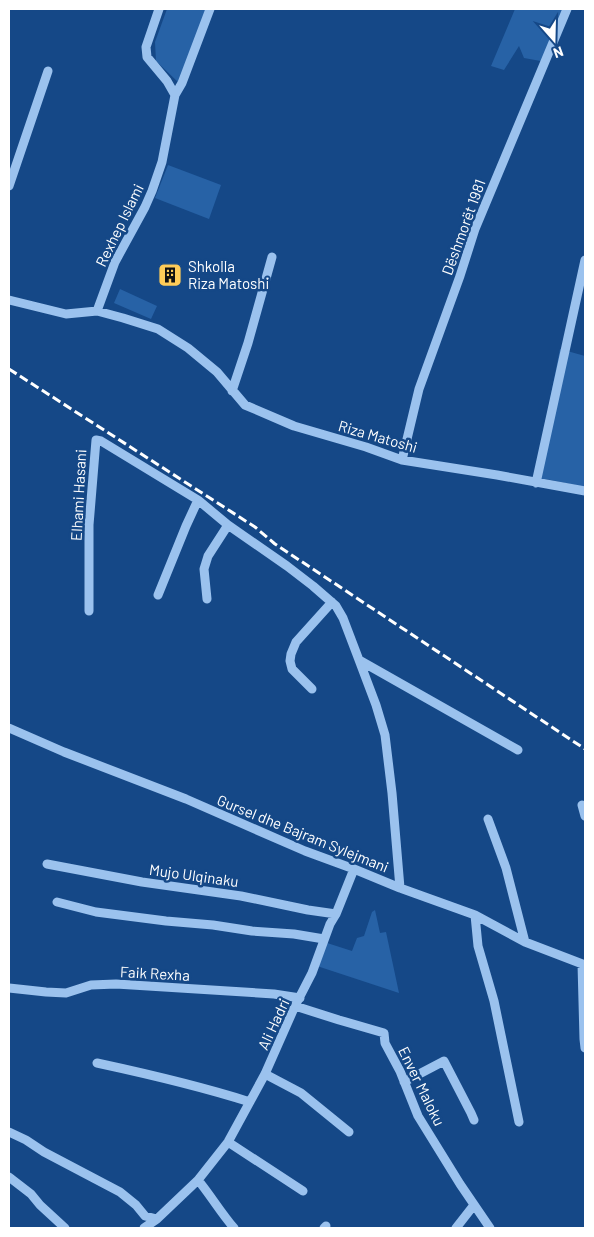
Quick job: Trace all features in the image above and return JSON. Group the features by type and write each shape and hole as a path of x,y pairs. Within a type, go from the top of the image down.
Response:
{"street":[{"path":"159,9 146,47 147,57 167,81 175,95"},
{"name":"Rexhep Islami","path":"97,311 115,262 152,191 162,162 175,95 182,83 210,9"},
{"name":"Dëshmorët 1981","path":"402,460 419,390 475,229 567,9"},
{"path":"9,186 48,71"},
{"path":"232,390 248,343 272,257"},
{"path":"536,483 585,260"},
{"name":"Riza Matoshi","path":"9,300 66,314 97,311 158,329 188,348 217,372 245,405 294,426 366,446 402,460 585,491"},
{"name":"Elhami Hasani","path":"89,612 89,525 96,440 101,441 198,500 228,525 314,586 332,602 343,618 376,705 385,735 400,888"},
{"path":"158,595 198,500"},
{"path":"207,599 204,569 208,556 228,525"},
{"path":"312,689 292,669 291,654 296,642 332,602"},
{"path":"359,660 518,750"},
{"name":"Gursel dhe Bajram Sylejmani","path":"9,728 64,752 186,799 305,851 475,915 525,942 584,965"},
{"path":"582,805 585,816"},
{"path":"488,819 506,868 525,942"},
{"name":"Mujo Ulqinaku","path":"47,864 142,882 241,896 336,914"},
{"name":"Ali Hadri","path":"144,1228 157,1219 198,1180 228,1142 265,1074 312,973 330,924 354,869"},
{"path":"57,902 96,912 324,939"},
{"path":"475,915 478,946 494,1001 519,1122"},
{"path":"584,965 583,1022 585,1048"},
{"name":"Faik Rexha","path":"9,988 66,993 91,985 124,985 274,994 297,1002"},
{"name":"Enver Maloku","path":"297,1002 339,1020 384,1033 385,1043 418,1116 490,1228"},
{"path":"404,1082 444,1062 474,1120"},
{"path":"97,1063 168,1079 250,1102"},
{"path":"265,1074 301,1093 349,1132"},
{"path":"9,1132 120,1192 136,1205 145,1216 157,1219"},
{"path":"228,1142 303,1191"},
{"path":"9,1177 31,1194 65,1228"},
{"path":"198,1180 234,1228"},
{"path":"456,1228 474,1205"}],"shaded area":[{"path":"167,9 206,9 179,83 156,61 155,42"},
{"path":"515,9 568,9 546,62 524,58 519,46 504,70 491,66"},
{"path":"168,165 221,185 209,219 155,198"},
{"path":"120,289 157,306 151,319 114,303"},
{"path":"560,349 585,356 585,487 546,479 534,480"},
{"path":"375,910 380,933 386,932 399,993 317,966 324,942 352,951 357,938 364,936 372,912"}],"railway":[{"path":"9,369 255,527 275,544 585,749"}],"place":[{"name":"Shkolla Riza Matoshi","path":"170,275"}]}
